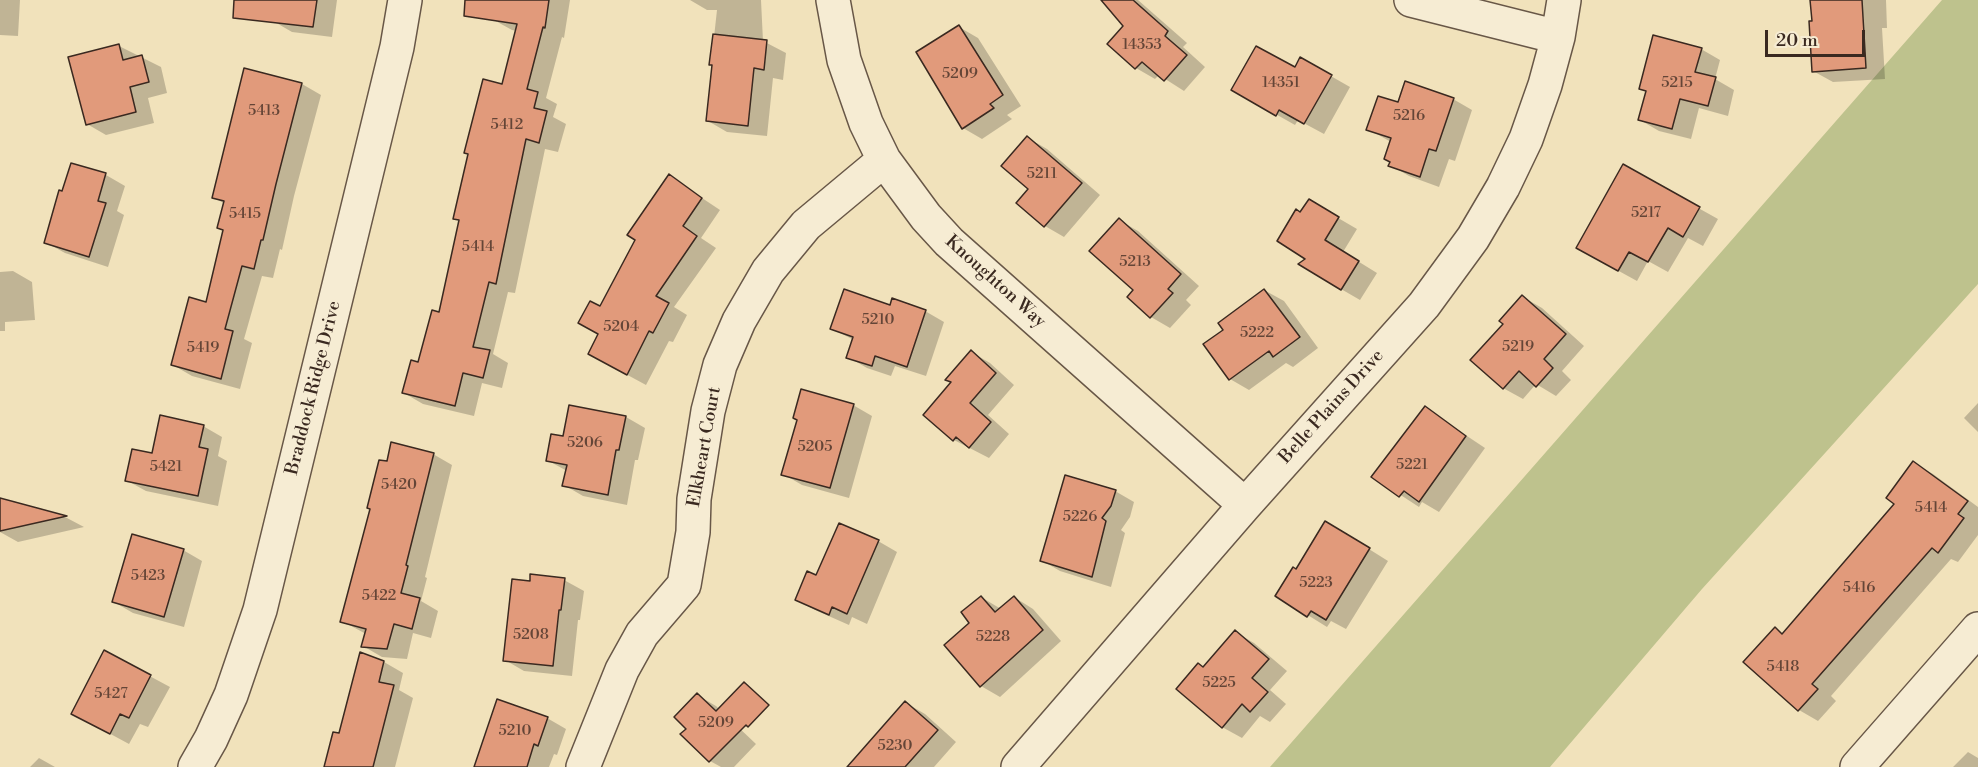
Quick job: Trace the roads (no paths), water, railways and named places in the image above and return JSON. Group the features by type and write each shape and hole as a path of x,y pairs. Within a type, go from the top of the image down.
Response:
{"street":[{"name":"Braddock Ridge Drive","path":"195,767 231,695 260,610 397,47 405,0"},
{"name":"Knoughton Way","path":"833,0 844,60 866,123 884,160 926,217 949,242 1245,505"},
{"path":"1411,0 1557,37"},
{"name":"Belle Plains Drive","path":"1018,767 1245,505 1424,305 1473,238 1503,187 1526,139 1545,85 1564,0"},
{"name":"Elkheart Court","path":"583,767 622,670 642,634 684,585 693,532 694,499 708,411 720,365 739,321 768,271 806,225 884,160"},
{"path":"1857,767 1978,629"}]}
